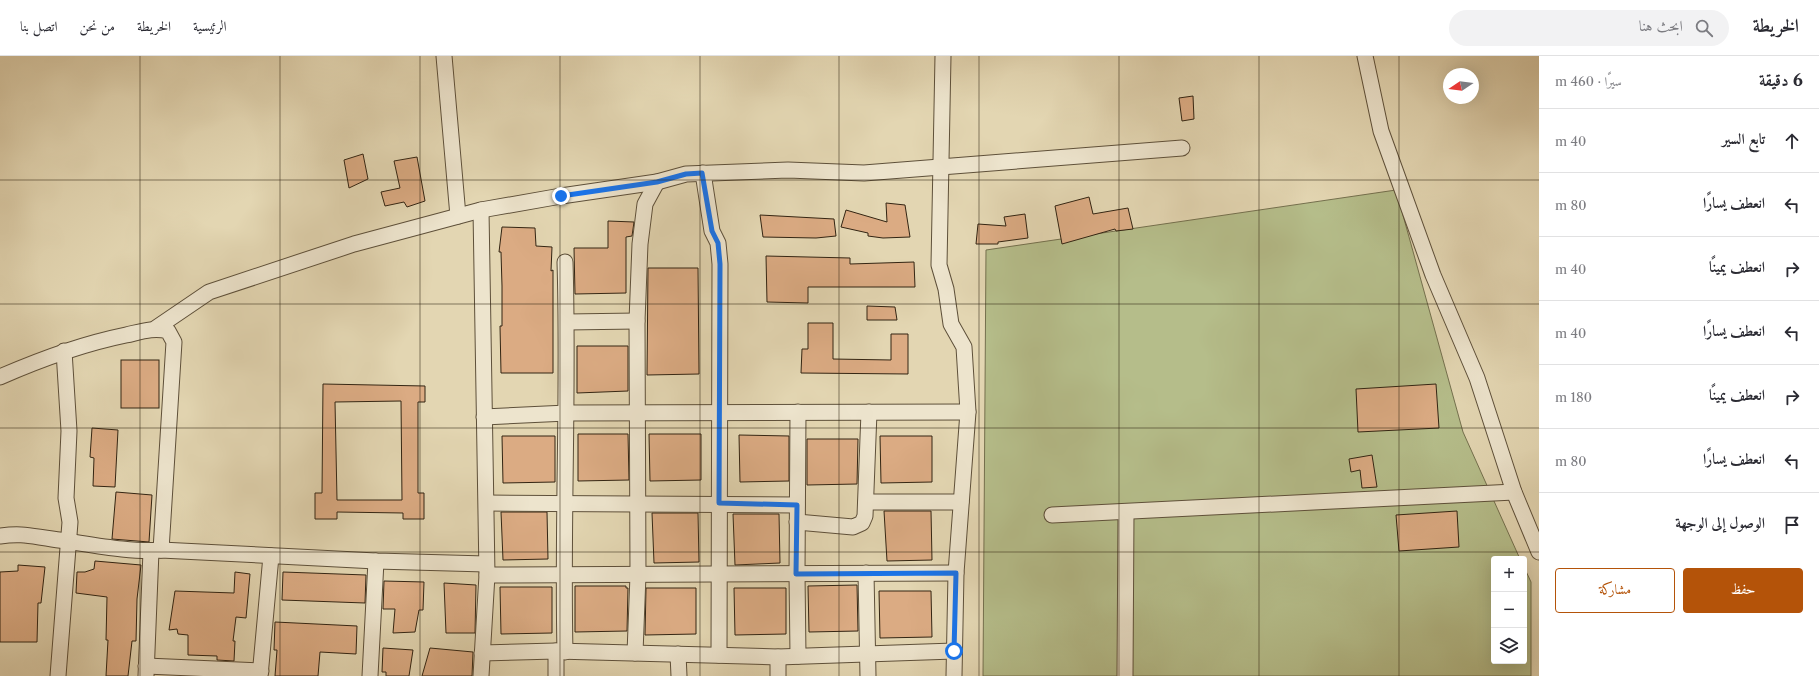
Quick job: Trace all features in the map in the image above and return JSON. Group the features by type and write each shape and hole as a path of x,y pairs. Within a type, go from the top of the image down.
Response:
{"street":[{"path":"444,56 458,216"},
{"path":"943,56 939,265 946,289 950,324 964,347 968,412 956,573 954,676"},
{"path":"1365,56 1381,132 1433,275 1476,378 1514,492 1539,552"},
{"path":"0,377 64,351 92,342 156,328 209,292 354,244 481,210 561,196 657,182 686,174 788,170 864,173 1182,148"},
{"path":"702,173 712,231 718,243 720,264 718,574 719,655"},
{"path":"635,653 638,575 636,413 637,321 642,223 645,204 657,182"},
{"path":"481,210 484,417 487,503 487,570 481,676"},
{"path":"556,676 560,651 567,414 567,322 565,262"},
{"path":"567,322 637,321"},
{"path":"156,328 168,331 174,342 146,671 260,673 271,556"},
{"path":"58,676 70,522 66,489 69,431 64,351"},
{"path":"484,417 567,414 719,412 968,412"},
{"path":"798,412 796,574 798,656"},
{"path":"797,522 853,527 862,523 865,516 866,502 869,412"},
{"path":"1052,515 1514,492"},
{"path":"866,502 961,502"},
{"path":"487,503 719,503 797,505"},
{"path":"1125,675 1126,512"},
{"path":"0,536 20,533 156,550 376,562 563,575 956,573"},
{"path":"370,676 376,562"},
{"path":"866,574 868,676"},
{"path":"482,653 560,651 778,657 954,651"},
{"path":"678,654 679,676"},
{"path":"778,657 778,676"}],"green space":[{"path":"1396,190 1463,432 1519,556 1491,556 1491,664 1527,664 1527,573 1531,582 1531,676 983,676 986,250"}],"building":[{"path":"1193,96 1194,119 1182,121 1179,98"},
{"path":"363,154 368,179 349,188 344,160"},
{"path":"417,157 425,201 407,207 404,202 385,206 381,192 400,188 394,161"},
{"path":"1089,197 1093,214 1128,208 1133,229 1116,231 1115,229 1062,244 1055,206"},
{"path":"886,203 905,205 910,237 883,238 868,236 868,233 841,227 846,210 887,222"},
{"path":"1025,214 1028,238 998,242 998,244 976,244 978,224 1006,226 1004,217"},
{"path":"760,215 834,219 836,236 816,238 763,237"},
{"path":"608,221 634,222 632,236 626,237 626,293 575,294 574,248 608,248"},
{"path":"502,227 535,228 536,246 552,247 553,373 501,373 500,326 502,326 502,286 501,252 499,252"},
{"path":"766,256 850,258 850,264 914,262 915,287 808,287 808,303 767,302"},
{"path":"648,268 698,268 699,374 647,375"},
{"path":"867,306 895,307 897,320 867,320"},
{"path":"808,323 833,323 833,359 891,360 891,334 908,334 908,374 801,373 802,349 808,349"},
{"path":"577,346 628,346 628,391 577,393"},
{"path":"121,360 159,360 159,408 121,408"},
{"path":"323,384 425,386 425,402 418,402 418,493 424,493 424,519 403,519 403,513 337,512 337,519 315,519 315,493 322,493","holes":["401,401 402,500 337,500 335,402"]},
{"path":"1436,384 1439,428 1358,432 1356,389"},
{"path":"92,428 118,430 115,487 93,486 94,458 90,457"},
{"path":"578,434 628,434 629,480 578,481"},
{"path":"649,434 701,434 701,480 650,481"},
{"path":"739,435 789,436 789,481 740,482"},
{"path":"502,436 555,436 555,482 503,483"},
{"path":"880,436 932,436 932,482 881,483"},
{"path":"807,439 858,439 857,484 807,485"},
{"path":"1372,455 1377,487 1362,488 1360,470 1351,472 1349,459"},
{"path":"116,492 152,495 149,542 112,539"},
{"path":"884,511 931,511 932,560 887,561"},
{"path":"1457,511 1459,547 1399,551 1396,515"},
{"path":"501,512 547,512 548,559 503,560"},
{"path":"652,513 698,513 699,562 654,563"},
{"path":"733,514 779,514 780,563 735,565"},
{"path":"95,561 141,565 137,599 136,641 132,641 128,676 106,676 108,640 106,640 107,597 76,593 77,572 85,572 94,569"},
{"path":"18,565 45,567 41,603 38,603 37,642 0,642 0,572 18,571"},
{"path":"235,572 250,574 246,618 236,617 233,641 235,641 234,661 217,660 217,656 188,655 188,635 178,634 177,629 169,630 175,591 234,593"},
{"path":"283,572 366,575 365,603 282,600"},
{"path":"384,581 424,582 423,610 419,610 415,632 393,633 395,609 383,609"},
{"path":"444,583 476,585 475,633 446,633"},
{"path":"857,585 858,631 809,632 808,586"},
{"path":"575,586 626,586 626,588 628,588 627,631 575,632"},
{"path":"500,587 552,587 552,633 501,634"},
{"path":"646,588 696,588 696,634 645,635"},
{"path":"734,588 786,588 786,634 735,635"},
{"path":"879,591 931,591 932,637 880,638"},
{"path":"275,622 357,626 356,654 320,652 318,676 275,676 277,650 274,650"},
{"path":"383,648 413,650 409,676 386,676 386,672 382,672"},
{"path":"430,648 473,652 472,676 422,676"}],"route":[{"path":"561,196 657,182 686,174 702,173 712,231 718,243 720,264 719,503 797,505 796,574 956,573 954,651"}]}
